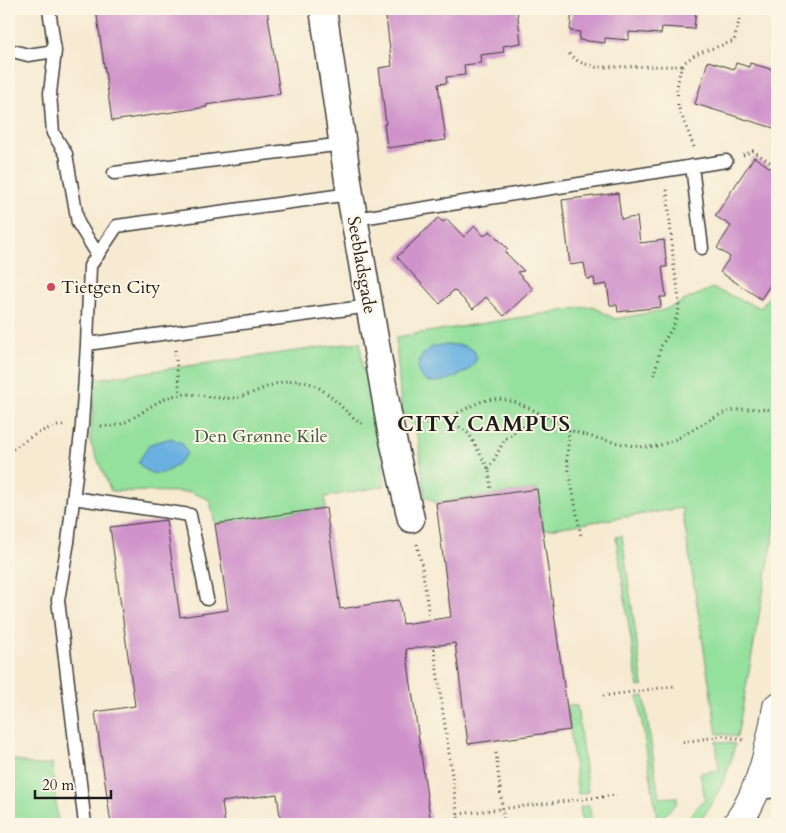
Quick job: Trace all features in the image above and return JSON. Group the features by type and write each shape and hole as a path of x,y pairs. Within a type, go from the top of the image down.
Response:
{"street":[{"name":"Seebladsgade","path":"323,9 352,207 391,431 411,519"},
{"path":"737,824 767,785 770,745 777,707"}],"lane":[{"path":"49,9 55,51 50,93 53,133 66,154 78,223 98,255"},
{"path":"9,50 28,55 55,51"},
{"path":"114,174 343,144"},
{"path":"85,824 58,600 68,542 82,425 90,266 117,226 352,207 665,170 726,160"},
{"path":"692,166 702,248"},
{"path":"87,344 370,306"},
{"path":"73,498 190,515 207,599"}],"path":[{"path":"694,146 678,106 677,87 683,66 696,54 734,41 742,9"},
{"path":"569,54 579,62 596,67 683,66"},
{"path":"726,160 753,151 770,162 777,164"},
{"path":"654,375 661,346 673,327 679,309 665,170"},
{"path":"174,333 180,394"},
{"path":"489,470 505,439 540,414"},
{"path":"447,418 469,434 489,470 491,490"},
{"path":"569,430 567,460 580,536"},
{"path":"411,519 422,566 429,616"},
{"path":"434,649 459,824"},
{"path":"603,696 675,686"},
{"path":"683,742 723,736 744,740"},
{"path":"496,753 504,824"},
{"path":"458,814 617,796"}],"green space":[{"path":"777,285 777,516 737,737 717,734 682,508 543,530 537,489 436,503 425,496 418,437 401,409 396,337 592,306 615,319 664,310 712,288 761,308"},
{"name":"Den Grønne Kile","path":"360,342 363,370 370,372 381,442 385,486 325,497 326,508 215,524 210,500 190,492 111,491 90,442 95,379"},
{"path":"622,536 643,686 638,687 616,537"},
{"path":"644,696 659,798 677,797 677,803 663,817 657,818 638,697"},
{"path":"567,706 577,706 588,792 578,794"},
{"path":"716,741 735,744 725,776 711,805 698,824 682,824 705,799 700,773 719,770"},
{"path":"9,759 36,765 52,763 58,824 9,824"},
{"path":"589,805 592,824 582,824 580,807"}],"water":[{"path":"440,345 462,345 474,350 477,359 464,373 454,377 434,382 424,380 418,372 421,357 429,349"},
{"path":"171,438 182,443 187,453 182,459 170,470 157,474 144,469 138,462 150,444"}],"building":[{"path":"96,9 267,9 280,94 112,121"},
{"path":"385,9 517,9 521,43 503,46 504,52 480,55 481,63 464,65 465,75 446,77 447,83 438,84 446,140 387,148 379,68 392,66"},
{"path":"572,9 696,9 694,29 662,27 661,34 629,32 629,40 605,38 605,43 579,40 580,32 570,31"},
{"path":"708,61 734,69 736,63 749,67 750,63 777,71 777,129 695,104"},
{"path":"754,157 777,172 777,274 761,299 720,272 730,257 717,248 731,226 715,216"},
{"path":"618,193 621,219 637,217 640,243 664,240 667,267 662,267 666,297 660,297 661,307 618,312 617,305 610,305 607,284 595,286 594,278 587,279 584,263 570,265 562,200"},
{"path":"438,218 443,222 447,219 464,237 475,226 484,236 490,231 508,249 505,252 524,271 517,272 533,289 504,316 486,297 473,309 454,290 440,304 397,257"},
{"path":"537,489 570,730 468,744 455,643 406,649 431,824 281,824 277,794 222,802 225,824 111,824 95,712 135,706 110,527 166,520 180,617 228,610 215,524 326,508 340,609 399,600 403,624 451,617 436,503"}],"place":[{"name":"Tietgen City","path":"51,287"}],"district":[{"name":"CITY CAMPUS","path":"484,423"}]}
